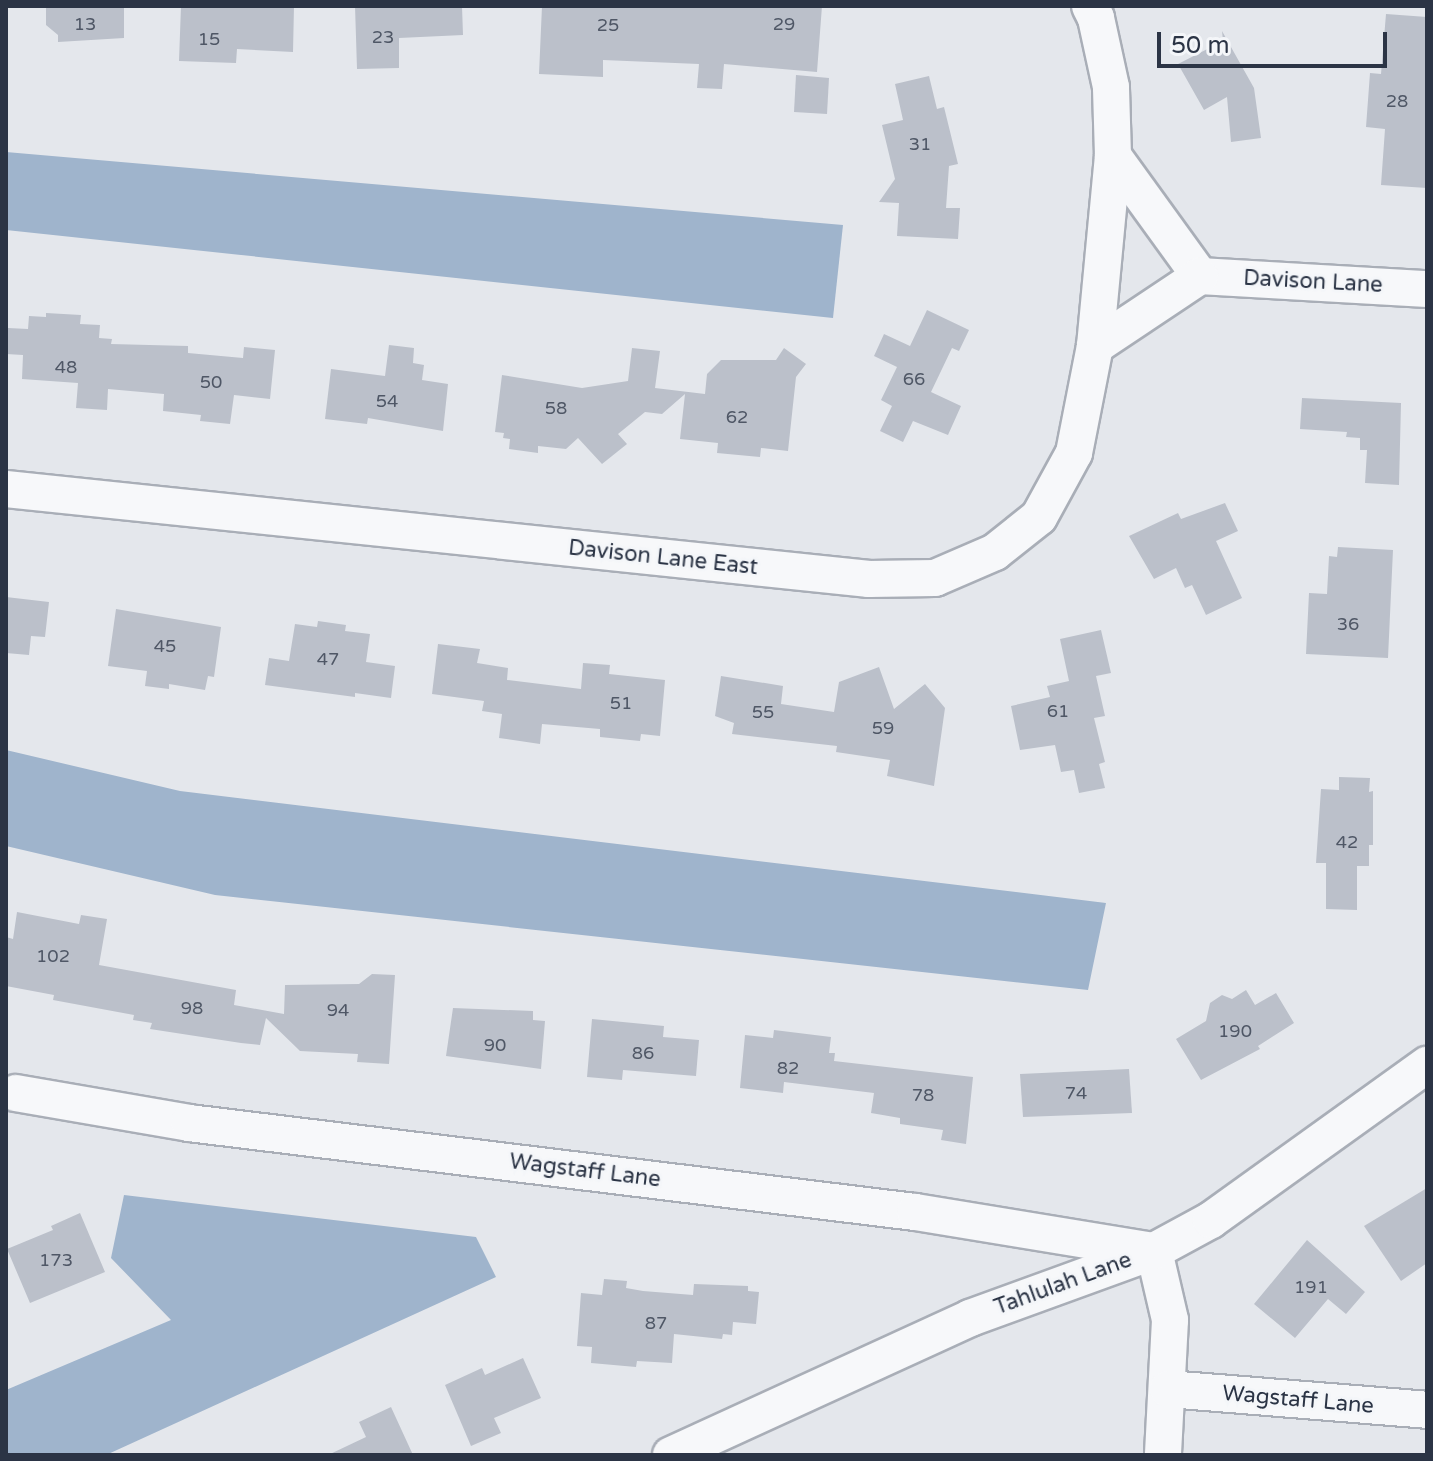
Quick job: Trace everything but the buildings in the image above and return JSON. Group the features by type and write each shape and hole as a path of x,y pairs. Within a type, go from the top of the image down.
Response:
{"street":[{"name":"Davison Lane East","path":"6,489 869,579 935,578 995,552 1039,517 1074,453 1095,346 1113,156 1111,87 1096,18 1090,6"},
{"path":"1095,346 1200,276 1113,156"},
{"name":"Davison Lane","path":"1200,276 1427,289"},
{"name":"Tahlulah Lane","path":"671,1455 970,1318 1154,1251 1211,1220 1427,1065"},
{"name":"Wagstaff Lane","path":"9,1093 189,1123 915,1212 1154,1251"},
{"path":"1154,1251 1170,1320 1163,1455"},
{"name":"Wagstaff Lane","path":"1168,1389 1427,1410"}],"water":[{"path":"6,152 843,225 833,318 6,230"},
{"path":"6,750 180,791 1106,903 1088,990 215,895 6,846"},
{"path":"124,1195 476,1237 496,1277 106,1455 6,1455 6,1390 171,1320 111,1258"}]}
